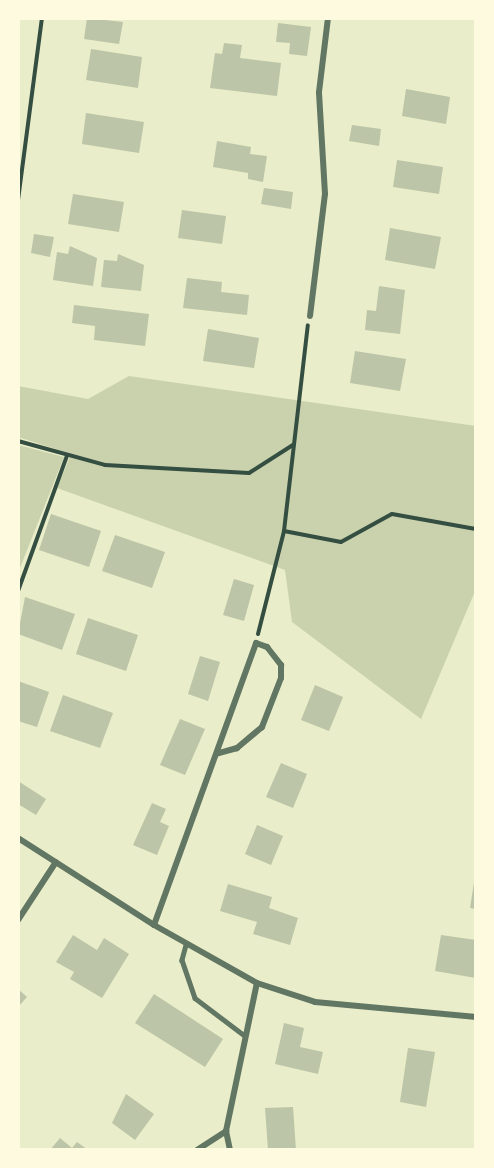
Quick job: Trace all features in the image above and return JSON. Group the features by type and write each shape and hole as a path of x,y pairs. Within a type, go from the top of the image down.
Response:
{"street":[{"path":"310,316 325,194 319,92 328,18"},
{"path":"154,925 219,753 256,643 276,653 281,678 262,727 237,748 219,753"},
{"path":"18,838 186,945 257,983 315,1002 476,1017"},
{"path":"18,920 56,862"},
{"path":"230,1150 226,1131 257,983"},
{"path":"197,1150 226,1131"}],"lane":[{"path":"186,945 182,960 195,998 245,1036"}],"path":[{"path":"18,200 42,18"},
{"path":"256,643 285,531 293,444 310,316"},
{"path":"18,441 105,465 249,473 293,444"},
{"path":"18,591 67,456"},
{"path":"285,531 341,543 392,514 476,529"}],"green space":[{"path":"129,376 476,426 476,589 421,719 292,622 285,570 57,488 71,454 18,437 18,386 88,399"},
{"path":"18,445 64,457 18,573"}],"building":[{"path":"87,18 123,22 119,44 84,39"},
{"path":"278,23 311,27 307,56 289,54 290,43 276,42"},
{"path":"224,43 242,45 240,58 281,63 277,96 210,88 215,53 222,54"},
{"path":"91,49 142,57 138,88 86,80"},
{"path":"406,89 450,97 446,124 402,116"},
{"path":"86,113 144,122 139,153 82,144"},
{"path":"352,125 381,129 379,146 349,141"},
{"path":"217,141 251,147 250,154 267,156 263,182 248,179 248,173 213,167"},
{"path":"397,160 443,167 439,194 393,187"},
{"path":"264,188 293,192 291,209 261,204"},
{"path":"73,194 124,202 119,232 68,224"},
{"path":"182,210 226,216 222,244 178,238"},
{"path":"390,228 441,237 435,269 385,260"},
{"path":"34,234 54,237 50,257 31,253"},
{"path":"70,246 97,258 93,286 53,280 57,252 68,254"},
{"path":"118,254 144,265 141,291 101,287 104,260 117,261"},
{"path":"187,278 222,282 221,292 249,295 247,315 183,308"},
{"path":"379,286 405,290 400,334 365,330 367,310 376,311"},
{"path":"74,305 149,314 145,346 94,340 95,326 72,323"},
{"path":"208,329 259,338 254,368 203,361"},
{"path":"355,351 406,359 400,391 350,383"},
{"path":"51,514 101,531 89,567 39,550"},
{"path":"115,535 165,552 152,588 102,571"},
{"path":"234,579 254,585 244,621 223,615"},
{"path":"25,597 75,614 62,650 18,634"},
{"path":"88,618 138,635 126,671 76,654"},
{"path":"200,656 220,662 208,701 188,694"},
{"path":"18,681 49,692 37,727 18,721"},
{"path":"315,685 343,697 329,731 301,720"},
{"path":"63,695 113,713 100,748 50,731"},
{"path":"180,719 205,729 185,775 160,765"},
{"path":"281,763 307,774 293,808 266,797"},
{"path":"18,781 46,799 36,815 18,804"},
{"path":"152,803 166,809 160,822 169,826 157,855 133,845"},
{"path":"257,825 283,836 271,865 245,854"},
{"path":"476,876 476,909 470,908"},
{"path":"228,884 272,897 269,908 298,918 290,945 253,934 257,922 220,911"},
{"path":"73,935 97,950 104,938 129,954 102,998 70,979 74,972 56,962"},
{"path":"441,935 476,940 476,978 435,971"},
{"path":"18,989 27,997 18,1007"},
{"path":"154,994 223,1039 205,1067 135,1023"},
{"path":"284,1023 304,1028 300,1047 323,1052 318,1074 275,1064"},
{"path":"408,1048 435,1052 426,1107 400,1102"},
{"path":"126,1094 154,1114 135,1140 112,1123"},
{"path":"293,1107 296,1150 268,1150 265,1108"},
{"path":"60,1138 72,1148 77,1142 88,1150 50,1150"}]}
